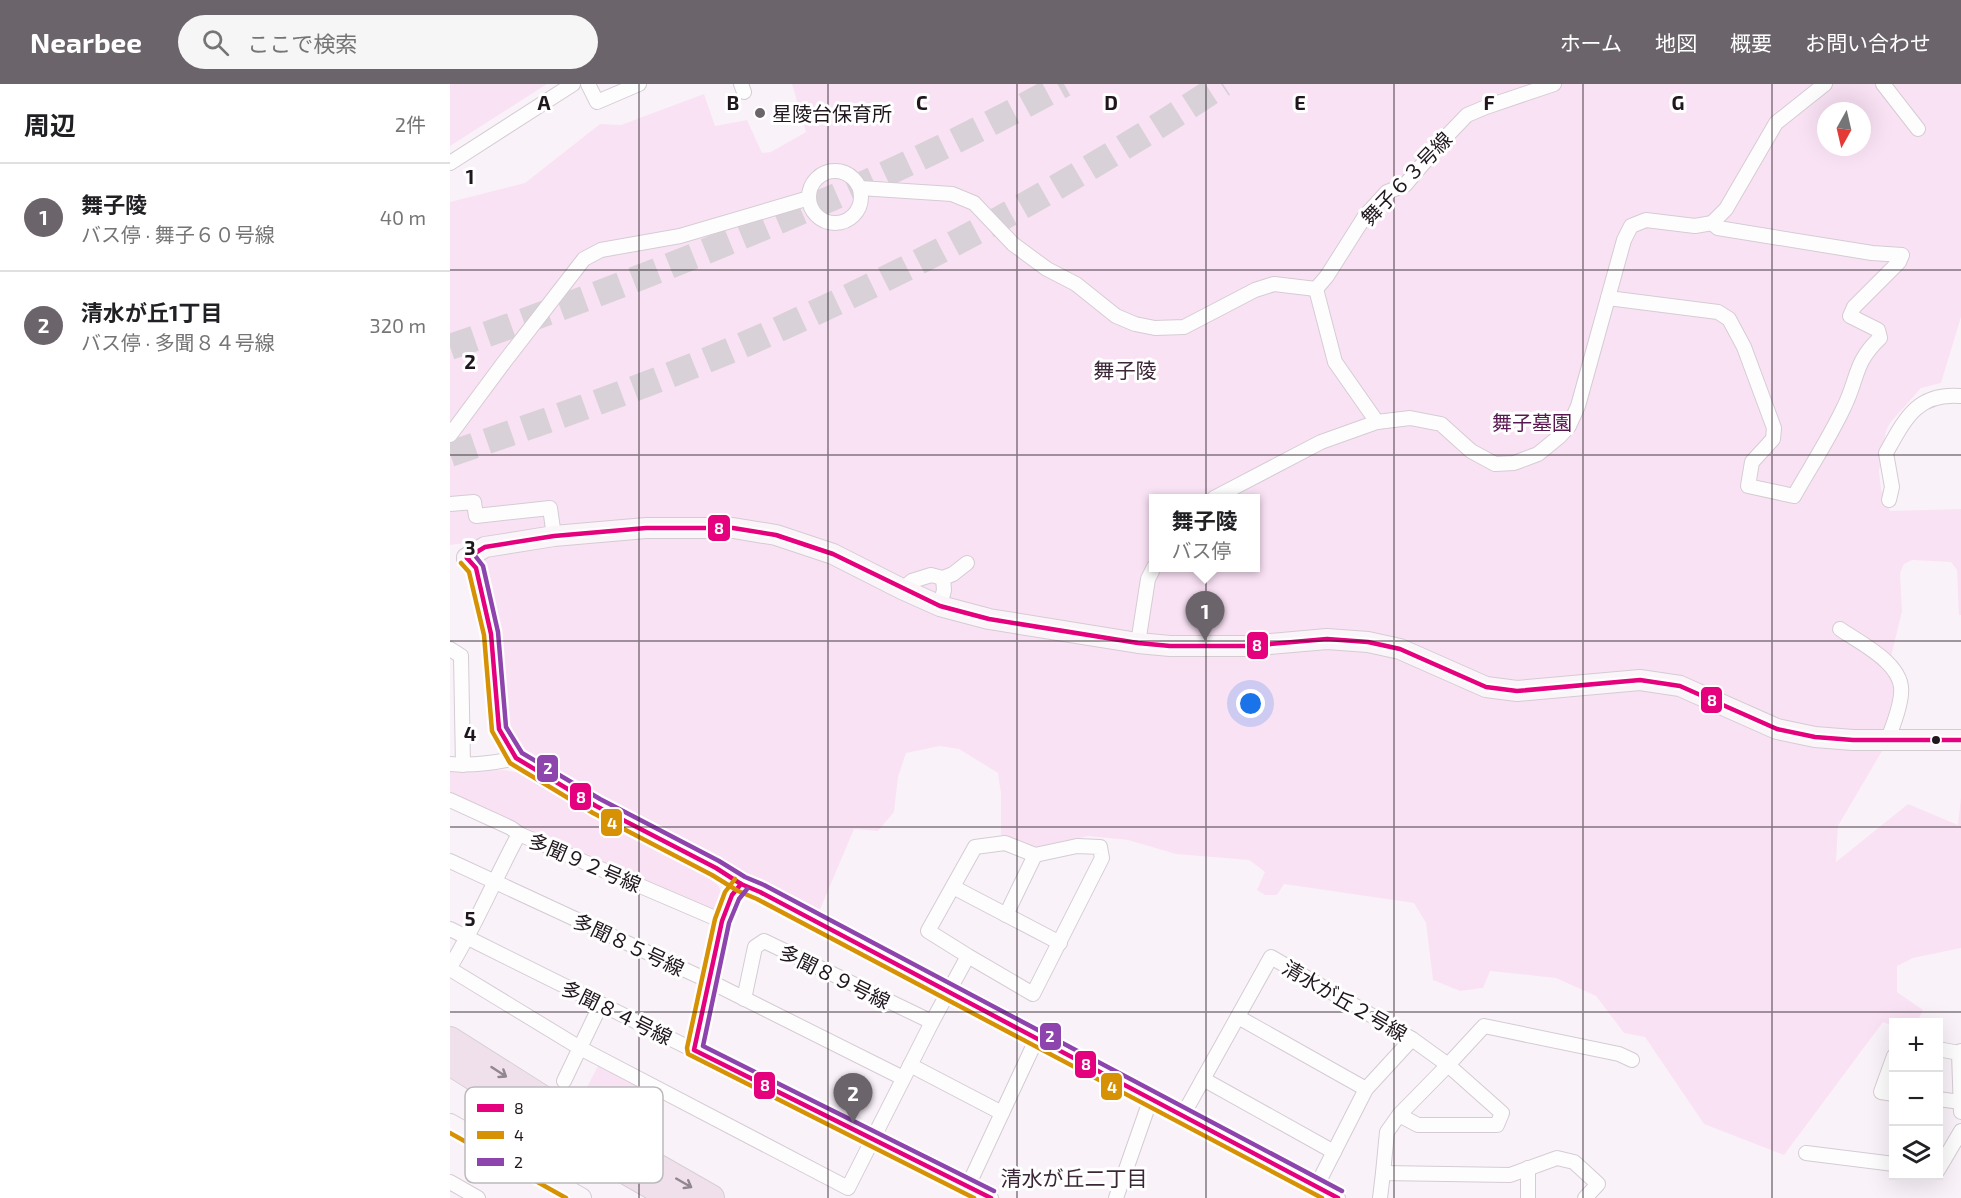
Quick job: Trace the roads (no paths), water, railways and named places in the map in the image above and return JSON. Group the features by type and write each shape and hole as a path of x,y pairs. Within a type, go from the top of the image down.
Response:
{"highway":[{"path":"450,1040 523,1087"},
{"path":"450,1062 489,1087"},
{"path":"663,1170 711,1198"},
{"path":"647,1183 673,1198"}],"street":[{"path":"450,163 573,84"},
{"path":"588,84 597,102 639,84"},
{"name":"舞子６３号線","path":"1316,289 1328,276 1365,216 1388,192 1405,185 1467,115 1554,84"},
{"path":"1222,494 1321,442 1377,422 1410,418 1441,424 1471,451 1495,464 1514,463 1538,454 1569,426 1578,406 1624,240 1631,226 1646,220 1695,226 1712,223 1726,209 1776,123 1826,84"},
{"path":"1883,84 1918,129"},
{"path":"837,171 851,176 860,188 861,204 857,211 845,221 831,223 818,216 810,205 810,190 818,178 830,172 837,171"},
{"path":"860,188 952,195 974,203 1013,244 1047,269 1076,284 1116,316 1135,324 1155,328 1184,327 1255,290 1274,284 1316,289 1335,362 1377,422"},
{"path":"450,435 584,258 601,250 680,236 809,198"},
{"path":"1608,298 1718,312 1730,319 1744,347 1774,428 1773,439 1752,462 1748,486 1794,496 1845,405 1858,366 1872,345 1880,338 1878,330 1850,316 1854,307 1899,261 1902,255 1872,253 1718,228 1712,223"},
{"path":"1889,500 1892,487 1886,453 1913,410 1928,399 1944,394 1961,396"},
{"path":"450,504 474,502 476,516 550,508 554,536"},
{"path":"458,556 485,547 554,536 646,528 733,528 776,535 833,554 940,606 989,619 1170,646 1248,646 1327,639 1368,642 1400,649 1486,687 1517,691 1640,680 1680,686 1777,729 1815,737 1853,740 1961,740"},
{"path":"458,556 476,568 491,634 499,729 516,758 596,806 716,868 741,884 1338,1198"},
{"path":"902,589 912,581 931,576 943,578 953,574 967,563"},
{"path":"1138,643 1148,579 1152,572"},
{"path":"940,606 944,590 943,578"},
{"path":"1840,629 1887,660 1900,681 1902,693 1888,739"},
{"path":"450,649 461,656 456,712 457,764 494,763 516,758"},
{"name":"多聞９２号線","path":"450,801 512,828 519,834 722,921"},
{"path":"519,834 468,938 450,968 580,1048 655,1087"},
{"path":"1005,843 1035,855 1077,846 1100,847 1102,858 1033,994 928,932 975,847 1005,843"},
{"path":"1006,915 1035,855"},
{"name":"多聞８５号線","path":"450,861 709,981 903,1078"},
{"path":"694,1050 722,921 732,895 741,884"},
{"path":"953,887 1060,944"},
{"name":"多聞８４号線","path":"450,929 991,1198"},
{"name":"多聞８９号線","path":"744,999 755,947 764,941 932,1022"},
{"path":"663,1091 848,1188 968,956"},
{"name":"清水が丘２号線","path":"1183,1115 1271,957 1412,1039 1448,1065 1502,1113 1497,1125 1418,1125 1399,1114"},
{"path":"564,1081 601,1004"},
{"path":"1238,1017 1366,1089"},
{"path":"1380,1198 1387,1132 1399,1114 1484,1026 1619,1054 1632,1060"},
{"path":"968,1186 1037,1038"},
{"path":"1316,1187 1366,1089 1412,1039"},
{"path":"1943,1050 1960,1052 1961,1112"},
{"path":"910,1065 1002,1113"},
{"path":"1889,1068 1881,1092 1889,1093"},
{"path":"1203,1079 1334,1152"},
{"path":"1116,1198 1150,1098"},
{"path":"1943,1100 1961,1102"},
{"path":"450,1124 465,1133"},
{"path":"1943,1162 1961,1131"},
{"path":"1806,1153 1889,1163"},
{"path":"1383,1173 1510,1175 1557,1158 1574,1161 1598,1184 1585,1198"},
{"path":"1528,1168 1528,1198"},
{"path":"450,1182 478,1198"},
{"path":"554,1183 580,1198"}],"tunnel":[{"path":"450,347 599,293 788,217 947,145 1064,84"},
{"path":"450,454 594,404 701,363 862,290 1046,193 1165,122 1223,84"}],"place":[{"name":"星陵台保育所","path":"760,113"},
{"name":"舞子陵","path":"1205,641"},
{"name":"清水が丘1丁目","path":"853,1123"}],"district":[{"name":"舞子陵","path":"1125,369"},
{"name":"清水が丘二丁目","path":"1074,1177"}],"park label":[{"name":"舞子墓園","path":"1532,422"}]}
